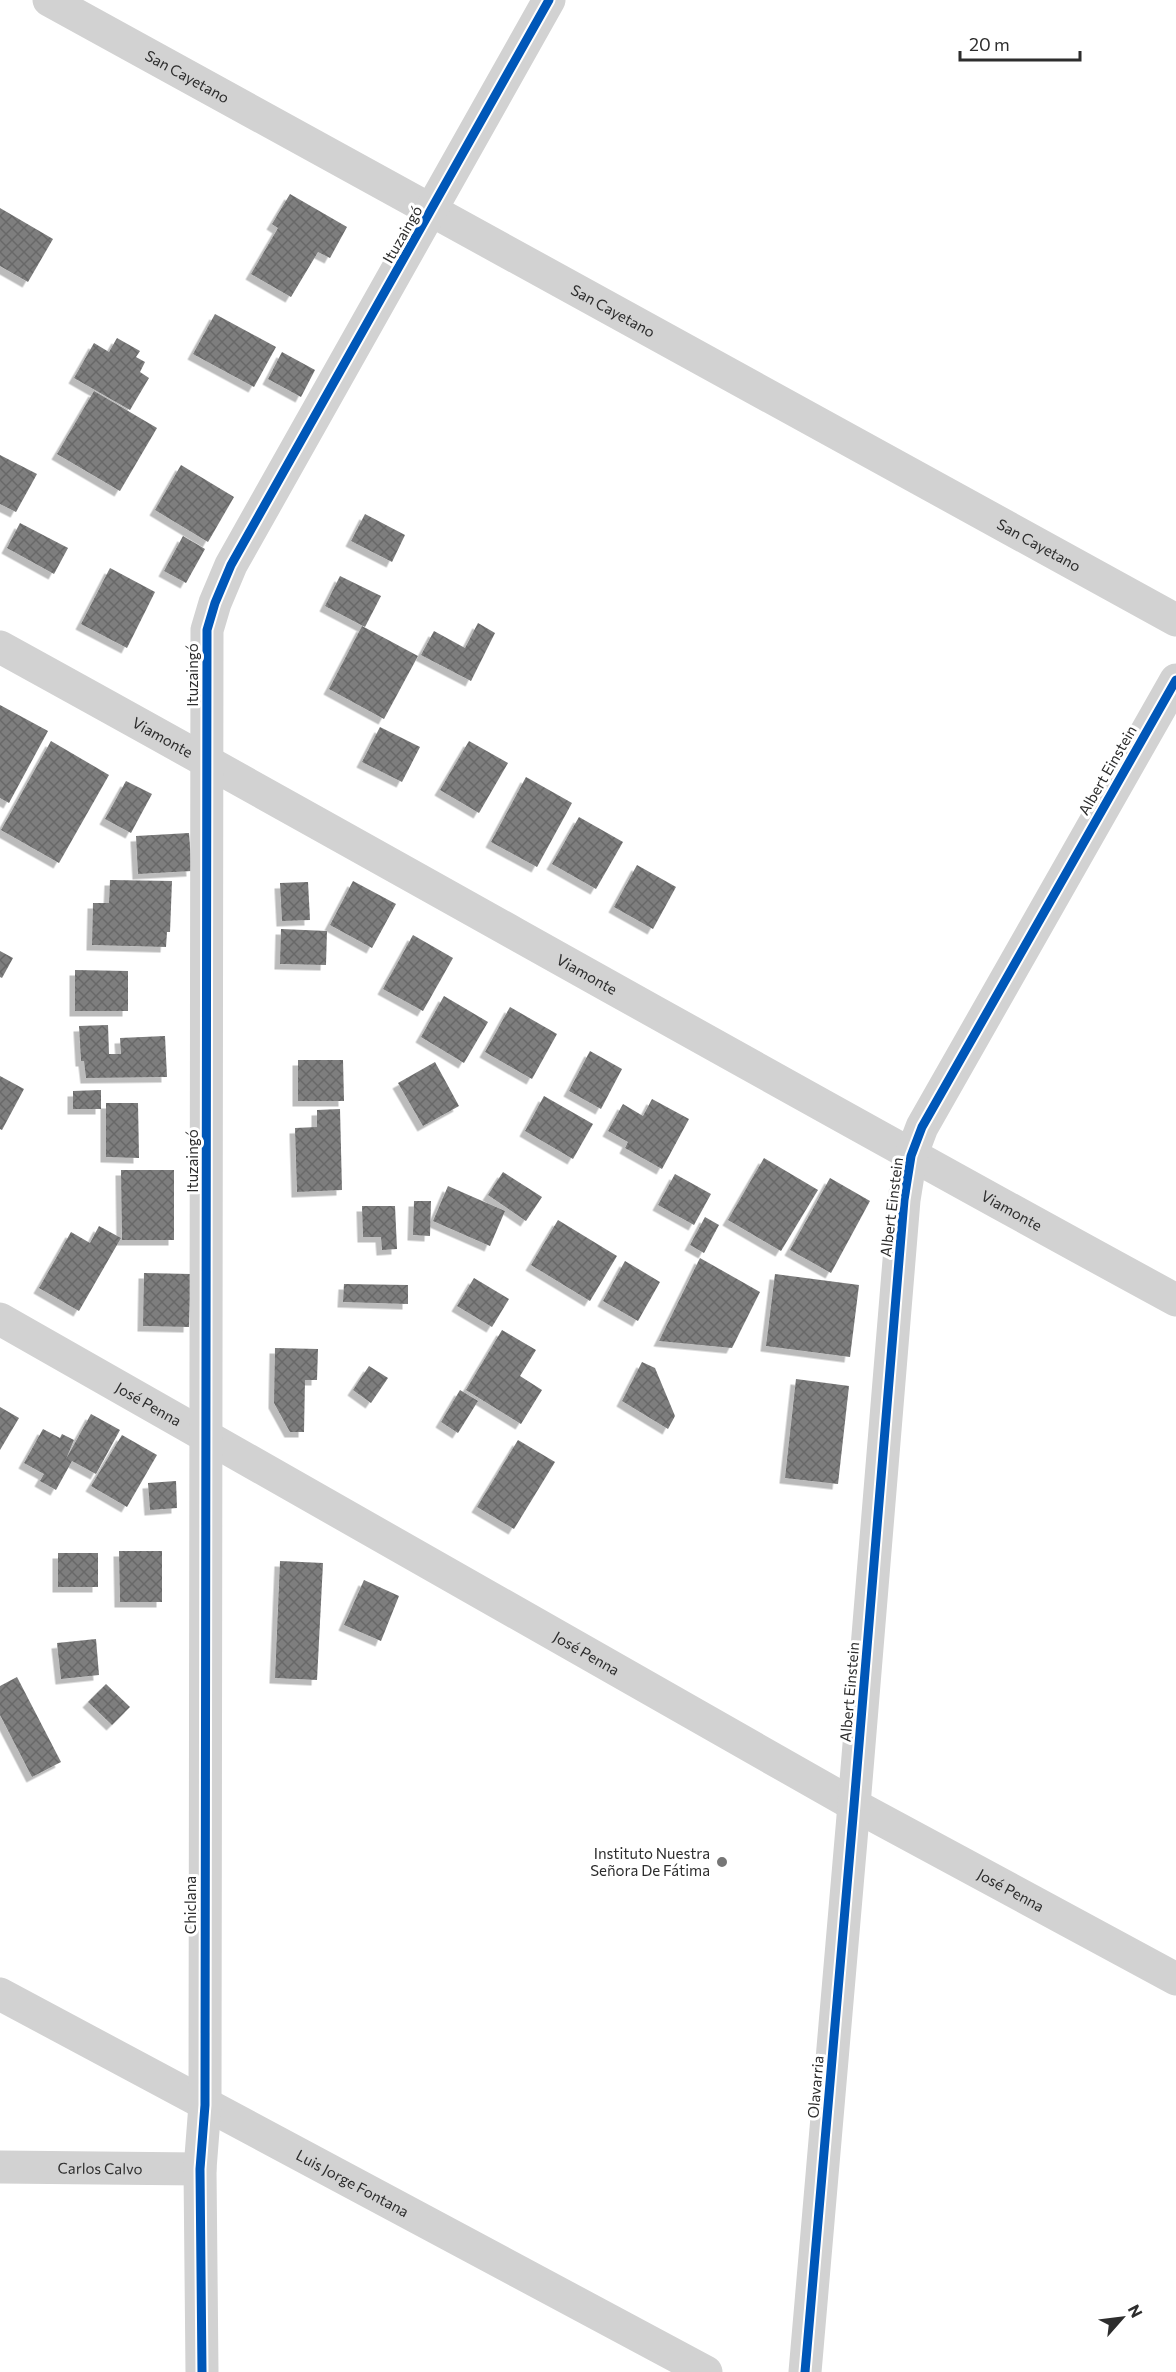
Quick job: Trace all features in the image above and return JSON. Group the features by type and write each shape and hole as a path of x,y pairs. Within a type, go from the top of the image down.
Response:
{"street":[{"name":"San Cayetano","path":"49,0 1176,620"},
{"name":"Ituzaingó","path":"207,1438 207,630 227,574 549,0"},
{"name":"Viamonte","path":"0,647 911,1156 1176,1300"},
{"name":"Albert Einstein","path":"854,1805 904,1200 911,1156 922,1127 1176,680"},
{"name":"José Penna","path":"0,1319 854,1805 1176,1979"},
{"name":"Chiclana","path":"201,2372 200,2169 205,2105 207,1438"},
{"name":"Olavarria","path":"805,2372 854,1805"},
{"name":"Luis Jorge Fontana","path":"0,1994 706,2372"},
{"name":"Carlos Calvo","path":"0,2167 200,2169"}],"building":[{"path":"290,194 347,227 330,258 318,252 291,297 251,274 278,228 272,224"},
{"path":"0,208 53,239 28,282 0,266"},
{"path":"215,314 276,347 254,387 193,354"},
{"path":"117,338 140,351 136,357 145,362 140,372 149,378 130,410 74,378 94,343 109,352"},
{"path":"282,352 315,370 301,397 268,379"},
{"path":"94,391 157,428 120,491 57,454"},
{"path":"0,455 37,474 16,512 0,504"},
{"path":"181,465 234,497 208,542 155,510"},
{"path":"365,514 405,535 392,562 351,541"},
{"path":"20,523 68,548 54,574 7,548"},
{"path":"183,536 205,549 186,583 164,571"},
{"path":"110,568 155,592 127,648 81,624"},
{"path":"340,576 381,596 365,627 325,606"},
{"path":"478,623 495,633 471,681 421,655 434,631 465,648"},
{"path":"362,626 418,656 384,719 329,689"},
{"path":"0,705 48,731 9,803 0,798"},
{"path":"380,727 420,747 402,782 362,762"},
{"path":"51,741 109,775 59,863 1,830"},
{"path":"469,741 508,763 479,813 440,790"},
{"path":"526,777 572,803 537,867 491,842"},
{"path":"126,781 152,794 131,833 105,819"},
{"path":"579,817 623,842 596,889 552,864"},
{"path":"189,833 192,871 138,874 136,836"},
{"path":"637,865 676,887 653,929 614,907"},
{"path":"110,880 172,881 170,932 167,932 166,947 92,945 93,903 109,903"},
{"path":"353,881 396,904 372,948 330,925"},
{"path":"308,882 310,920 282,921 280,883"},
{"path":"281,929 327,931 326,965 280,964"},
{"path":"413,935 453,958 423,1011 383,989"},
{"path":"0,951 13,958 2,978 0,977"},
{"path":"75,970 128,971 128,1011 75,1011"},
{"path":"444,996 488,1022 464,1063 421,1037"},
{"path":"510,1007 557,1034 532,1079 485,1052"},
{"path":"108,1025 109,1054 121,1054 120,1038 165,1036 167,1077 86,1078 84,1061 81,1061 79,1026"},
{"path":"590,1051 622,1069 601,1109 569,1091"},
{"path":"298,1060 343,1060 344,1101 298,1101"},
{"path":"435,1062 459,1106 423,1126 398,1083"},
{"path":"0,1076 24,1089 2,1130 0,1129"},
{"path":"101,1090 101,1109 73,1109 73,1091"},
{"path":"544,1096 593,1124 573,1159 525,1131"},
{"path":"652,1099 689,1119 662,1169 625,1148 628,1142 608,1131 623,1104 643,1116"},
{"path":"106,1103 138,1103 139,1158 106,1157"},
{"path":"340,1109 342,1190 297,1192 295,1128 317,1127 317,1110"},
{"path":"764,1158 818,1190 781,1251 728,1220"},
{"path":"121,1170 174,1170 174,1240 122,1240"},
{"path":"503,1172 542,1197 526,1221 488,1195"},
{"path":"675,1174 711,1194 694,1225 658,1205"},
{"path":"830,1178 870,1201 831,1273 790,1250"},
{"path":"448,1186 505,1211 490,1246 433,1221"},
{"path":"414,1201 431,1201 430,1236 413,1235"},
{"path":"362,1206 395,1206 397,1249 382,1250 381,1237 363,1237"},
{"path":"705,1217 719,1225 704,1253 690,1245"},
{"path":"558,1220 617,1256 590,1301 531,1265"},
{"path":"99,1226 121,1238 79,1311 39,1288 71,1232 90,1243"},
{"path":"700,1258 760,1292 732,1348 659,1341"},
{"path":"625,1261 660,1282 638,1321 603,1301"},
{"path":"144,1273 191,1274 189,1327 143,1326"},
{"path":"775,1274 859,1285 850,1357 766,1346"},
{"path":"474,1278 509,1299 492,1327 457,1306"},
{"path":"344,1284 408,1285 408,1304 343,1302"},
{"path":"502,1330 536,1350 520,1376 542,1390 521,1424 466,1390"},
{"path":"275,1348 318,1349 317,1380 305,1380 304,1432 290,1432 274,1403"},
{"path":"642,1362 655,1368 675,1416 668,1429 622,1401"},
{"path":"369,1366 388,1378 371,1403 353,1390"},
{"path":"796,1379 849,1386 838,1484 785,1478"},
{"path":"460,1390 478,1401 458,1433 441,1422"},
{"path":"0,1407 19,1418 0,1450"},
{"path":"91,1414 120,1430 96,1474 72,1461 56,1490 40,1481 44,1474 24,1463 43,1429 60,1438 62,1434 74,1440 66,1459"},
{"path":"122,1435 157,1455 127,1507 91,1486"},
{"path":"518,1440 555,1462 514,1529 477,1507"},
{"path":"176,1481 177,1508 150,1510 148,1483"},
{"path":"119,1551 162,1551 162,1602 120,1602"},
{"path":"58,1553 98,1553 98,1587 58,1587"},
{"path":"280,1561 323,1563 317,1680 275,1678"},
{"path":"364,1580 399,1596 381,1641 344,1625"},
{"path":"96,1639 99,1675 61,1679 57,1643"},
{"path":"17,1677 61,1762 32,1777 0,1715 0,1686"},
{"path":"106,1684 130,1707 112,1725 88,1702"}],"cycle path":[{"path":"202,2372 200,2169 205,2105 207,630 215,603 231,565 549,0"},
{"path":"805,2372 904,1200 911,1156 922,1127 1176,680"}],"place":[{"name":"Instituto Nuestra Señora De Fátima","path":"722,1862"}]}
